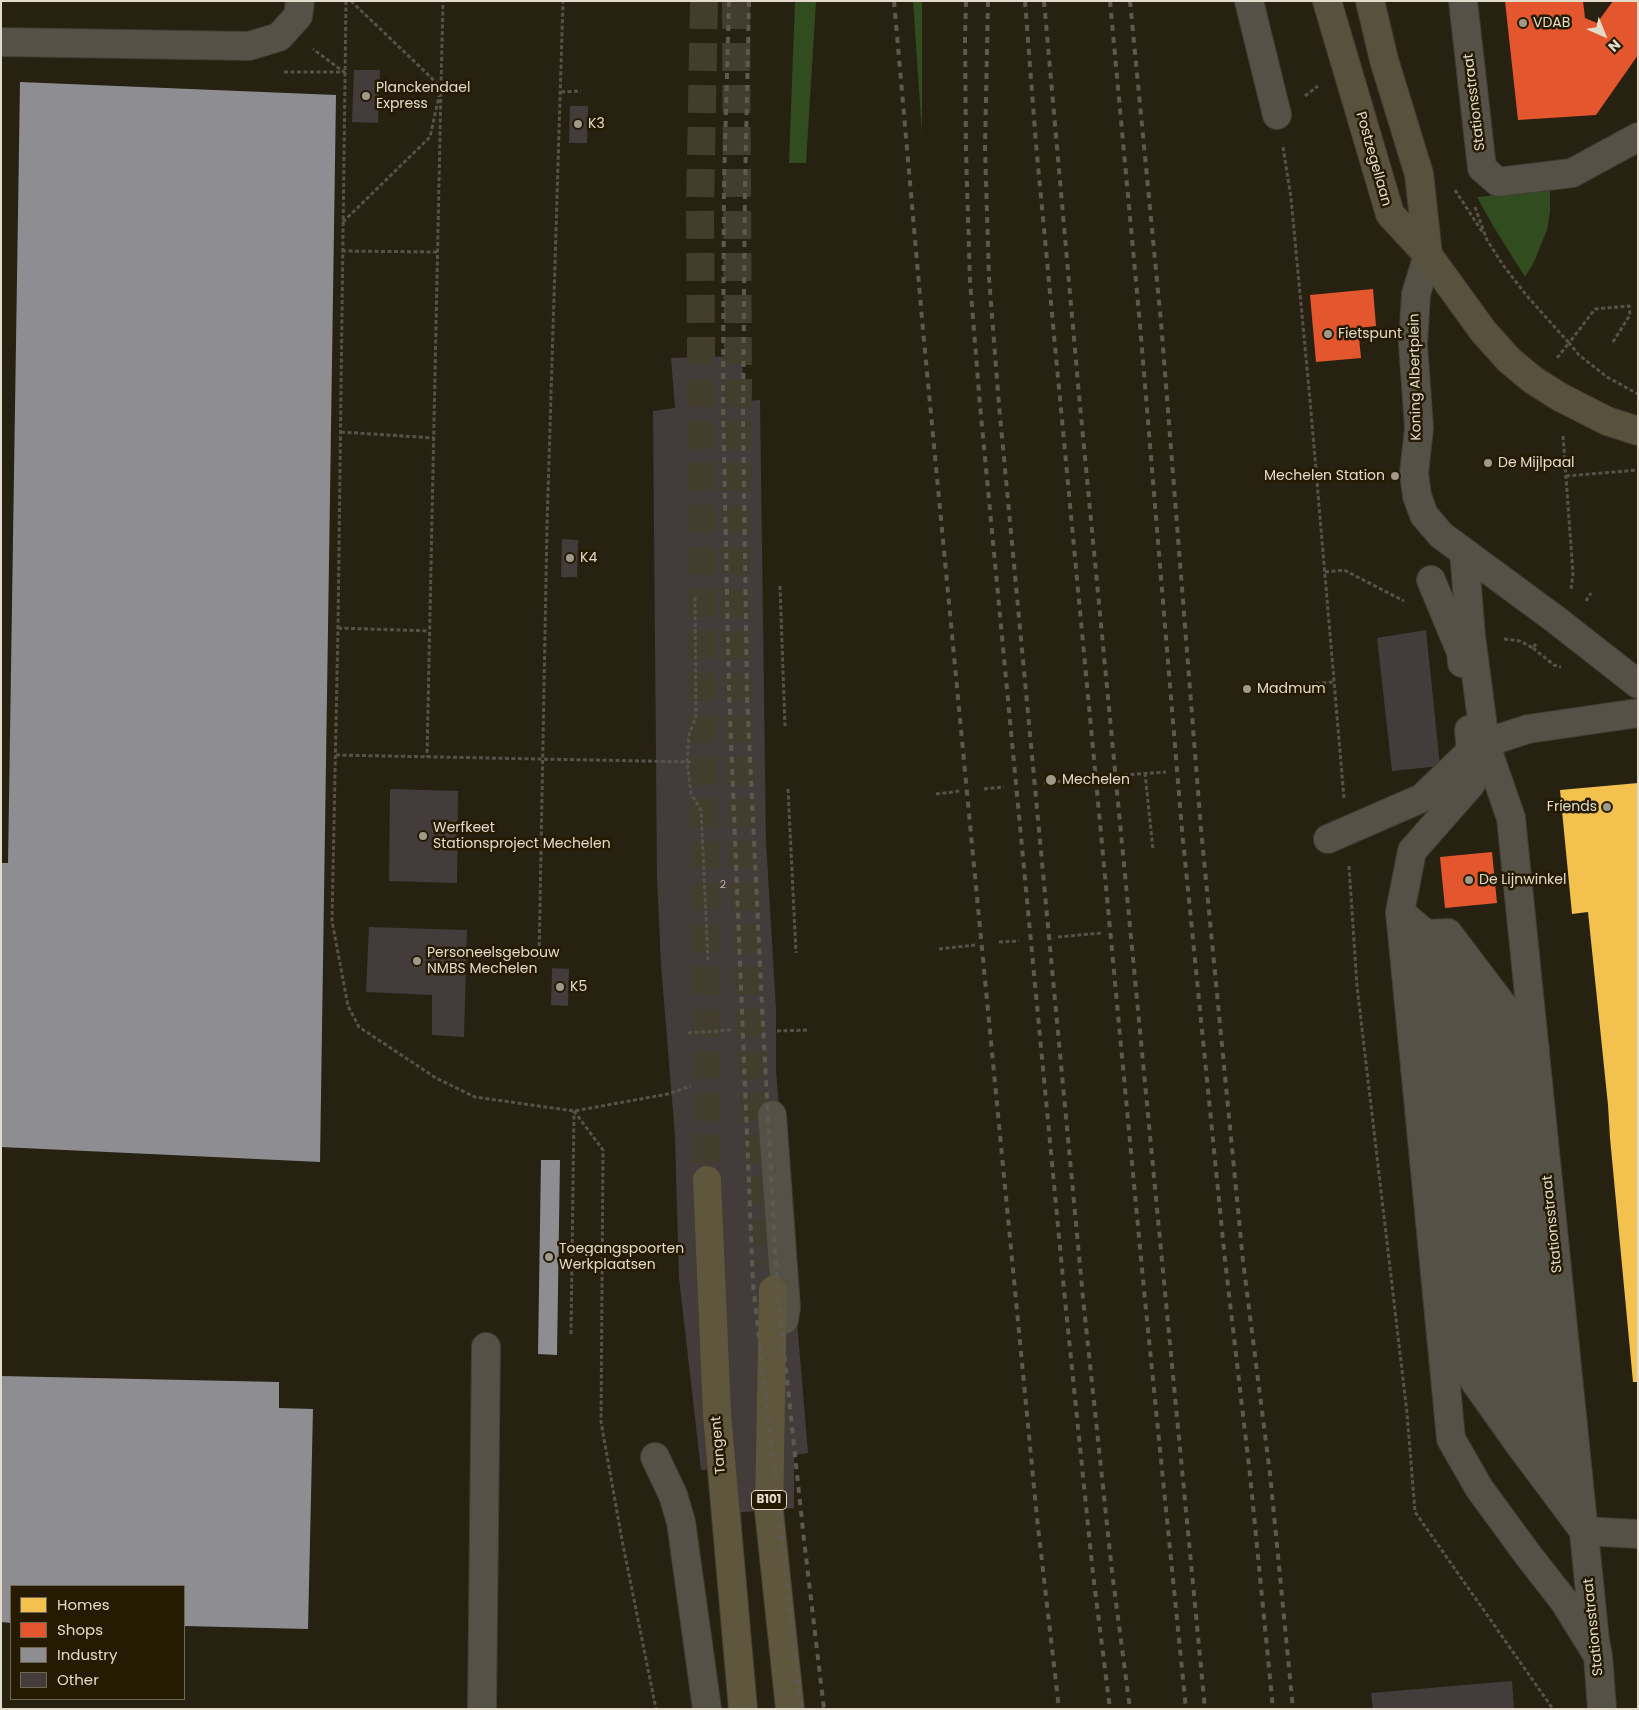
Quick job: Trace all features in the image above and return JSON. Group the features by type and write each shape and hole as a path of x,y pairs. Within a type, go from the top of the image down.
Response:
{"highway":[{"name":"Tangent","path":"707,1180 717,1414 743,1709"},
{"name":"B101","path":"773,1290 769,1511 790,1709"}],"main road":[{"name":"Postzegellaan","path":"1327,1 1390,214 1428,255"},
{"path":"1370,1 1384,60 1419,174 1428,255 1484,332 1509,360 1533,380 1560,397 1607,421 1638,432"}],"street":[{"path":"1,42 249,46 279,37 298,16 300,1"},
{"path":"1249,1 1277,115"},
{"name":"Stationsstraat","path":"1463,1 1482,168 1498,182 1572,173 1638,137"},
{"name":"Koning Albertplein","path":"1428,255 1416,294 1413,344 1419,428 1414,473 1424,515 1440,535 1638,684"},
{"path":"1464,552 1471,636 1485,743 1471,784 1412,851 1400,912 1451,1439 1479,1488 1564,1601 1598,1656"},
{"path":"1328,840 1422,798 1470,750 1461,652 1431,580"},
{"path":"1485,743 1528,729 1638,713"},
{"name":"Stationsstraat","path":"1485,743 1511,818 1602,1709"},
{"path":"1400,912 1426,934 1448,933 1535,1048"},
{"path":"1400,912 1540,1103"},
{"path":"1405,964 1546,1156"},
{"path":"1410,1017 1552,1211"},
{"path":"1415,1070 1557,1265"},
{"path":"770,1410 786,1307 772,1115"},
{"path":"1420,1123 1563,1319"},
{"path":"1425,1175 1568,1373"},
{"path":"1430,1228 1574,1428"},
{"path":"1436,1281 1579,1481"},
{"path":"1441,1333 1519,1444 1584,1531 1638,1534"},
{"path":"482,1709 486,1347"},
{"path":"655,1457 673,1494 681,1522 707,1709"}],"path":[{"path":"346,1 341,432 332,921 348,1006 359,1027 436,1078 475,1097 574,1111 668,1094 691,1086"},
{"path":"351,1 441,87"},
{"path":"427,756 443,1"},
{"path":"539,959 547,516 563,1"},
{"path":"1324,572 1291,198 1277,115 1346,67"},
{"path":"343,222 430,137 441,87"},
{"path":"560,92 582,91"},
{"path":"1472,200 1487,240 1503,265 1527,296 1579,355 1607,377 1638,394"},
{"path":"342,251 438,252"},
{"path":"1573,574 1556,358 1595,309 1629,306 1630,316 1613,342"},
{"path":"341,432 434,438"},
{"path":"1566,476 1638,470"},
{"path":"780,586 785,726"},
{"path":"695,597 696,716 689,735 687,762 691,794 701,810 708,960"},
{"path":"338,628 429,631"},
{"path":"1264,688 1333,682"},
{"path":"336,755 694,762"},
{"path":"1124,775 1166,772"},
{"path":"1145,773 1153,850"},
{"path":"1044,783 1085,779"},
{"path":"984,789 1004,787"},
{"path":"788,789 796,953"},
{"path":"936,794 960,792"},
{"path":"1058,937 1101,933"},
{"path":"999,942 1020,941"},
{"path":"939,949 974,945"},
{"path":"688,1033 732,1030"},
{"path":"778,1031 809,1030"},
{"path":"571,1334 574,1111"},
{"path":"574,1111 603,1150 601,1422 622,1540 656,1709"}],"green space":[{"path":"795,1 816,1 806,163 789,163"},
{"path":"913,1 922,1 922,134"},
{"path":"1550,190 1550,212 1547,230 1534,262 1525,277 1477,197"}],"building: Homes":[{"path":"1638,783 1638,1382 1633,1382 1608,1105 1588,912 1572,914 1560,790"}],"building: Shops":[{"path":"1505,1 1583,1 1585,18 1597,23 1613,1 1638,1 1638,55 1596,115 1518,120"},
{"path":"1373,289 1376,326 1358,328 1361,358 1316,362 1310,295"},
{"name":"De Lijnwinkel","path":"1492,852 1497,903 1445,908 1440,857"}],"building: Industry":[{"path":"20,82 336,95 320,1162 1,1147 1,863 8,863"},
{"name":"Toegangspoorten Werkplaatsen","path":"541,1160 560,1160 557,1355 538,1354"},
{"path":"1,1376 279,1382 279,1408 313,1409 308,1629 185,1626 185,1585 10,1585 10,1623 1,1622"}],"building: Other":[{"name":"Planckendael Express","path":"354,70 380,70 378,123 352,122"},
{"name":"K3","path":"570,106 588,106 587,143 569,143"},
{"path":"741,356 746,401 760,400 766,842 776,1009 776,1071 808,1453 794,1455 794,1508 721,1514 715,1469 701,1470 679,1278 675,1136 661,964 657,878 653,411 675,408 671,358"},
{"name":"K4","path":"562,539 578,540 577,577 561,577"},
{"path":"1426,630 1440,766 1392,771 1377,638"},
{"name":"Werfkeet Stationsproject Mechelen","path":"390,789 458,791 457,883 389,881"},
{"name":"Personeelsgebouw NMBS Mechelen","path":"369,927 467,930 464,1037 432,1035 432,995 366,992"},
{"name":"K5","path":"552,968 569,969 568,1006 551,1005"},
{"path":"1512,1681 1514,1709 1373,1709 1371,1693"}],"tunnel":[{"path":"704,1 700,209 707,1180"},
{"path":"736,1 738,383 735,626 753,1089 770,1264"}],"railway":[{"path":"729,1 724,184 723,404 729,691 753,1285 801,1709"},
{"path":"749,1 743,416 747,695 777,1285 824,1709"},
{"path":"894,1 923,330 1037,1518 1059,1709"},
{"path":"966,1 966,152 970,281 980,405 1065,1300 1093,1574 1110,1709"},
{"path":"988,1 985,148 989,278 999,405 1083,1298 1112,1572 1130,1709"},
{"path":"1025,1 1036,144 1144,1290 1186,1709"},
{"path":"1044,1 1079,395 1205,1709"},
{"path":"1110,1 1140,325 1182,830 1225,1260 1250,1475 1273,1709"},
{"path":"1130,1 1161,322 1201,829 1243,1261 1270,1474 1293,1709"}],"place":[{"name":"VDAB","path":"1523,23"},
{"name":"Planckendael Express","path":"366,96"},
{"name":"K3","path":"578,124"},
{"name":"Fietspunt","path":"1328,334"},
{"name":"De Mijlpaal","path":"1488,463"},
{"name":"Mechelen Station","path":"1395,476"},
{"name":"K4","path":"570,558"},
{"name":"Madmum","path":"1247,689"},
{"name":"Mechelen","path":"1051,780"},
{"name":"Friends","path":"1607,807"},
{"name":"Werfkeet Stationsproject Mechelen","path":"423,836"},
{"name":"De Lijnwinkel","path":"1469,880"},
{"name":"Personeelsgebouw NMBS Mechelen","path":"417,961"},
{"name":"K5","path":"560,987"},
{"name":"Toegangspoorten Werkplaatsen","path":"549,1257"}]}
